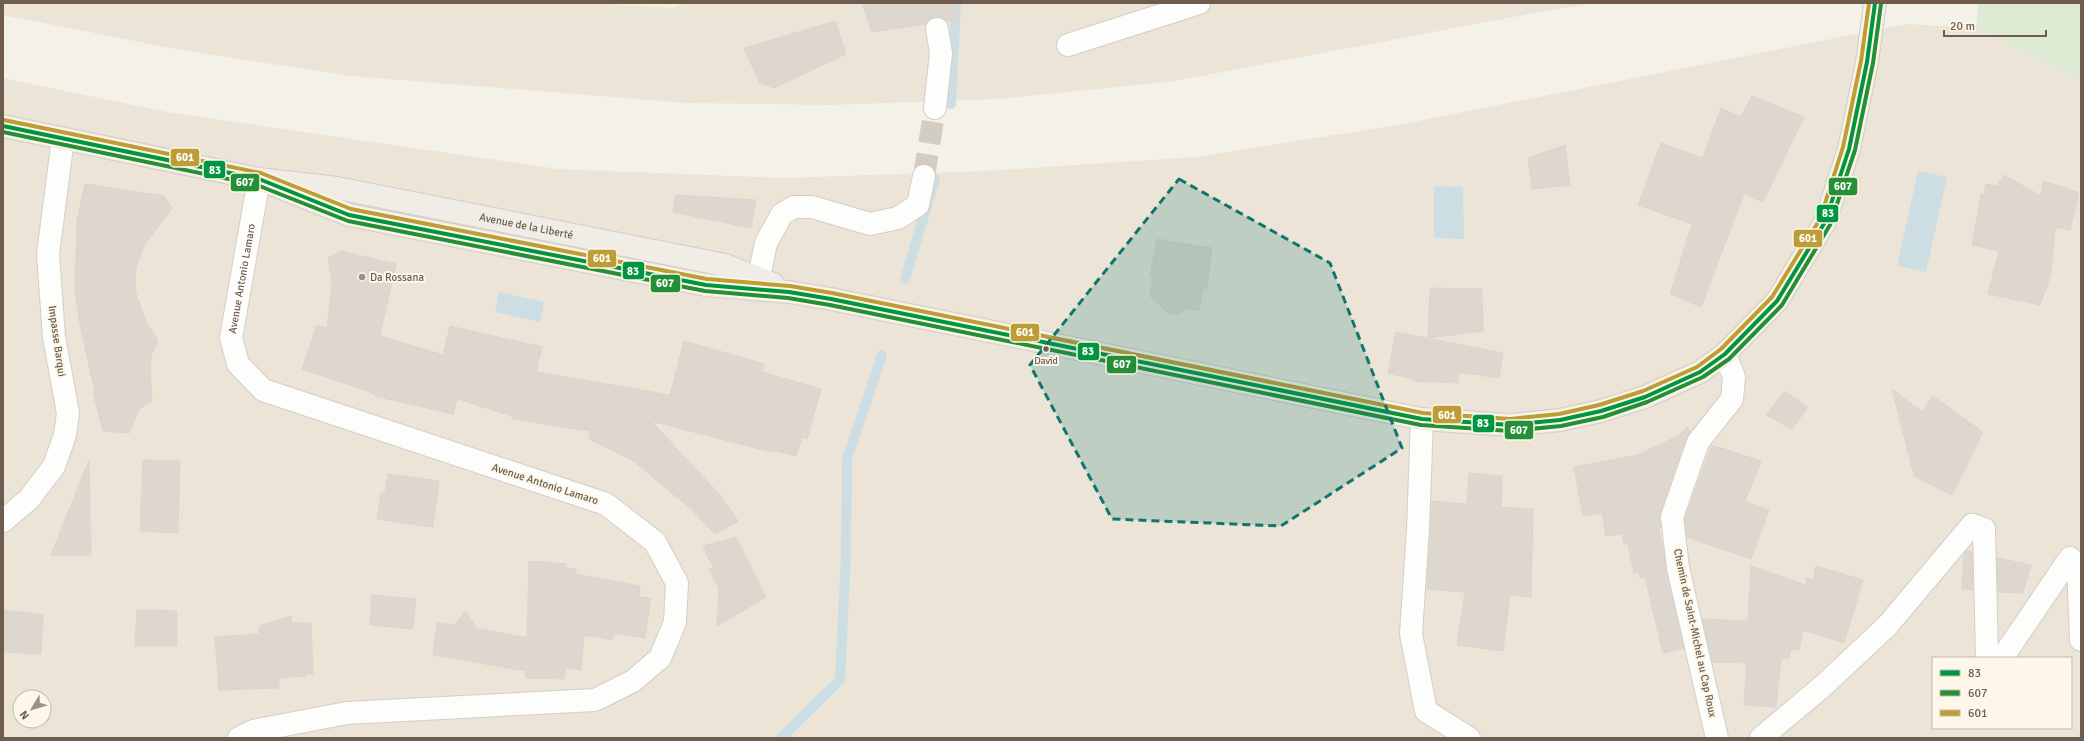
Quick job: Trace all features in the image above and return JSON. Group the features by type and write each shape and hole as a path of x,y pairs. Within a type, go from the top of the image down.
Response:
{"main road":[{"name":"Avenue de la Liberté","path":"259,179 349,215 706,285 789,292 1422,419 1510,424 1560,420 1601,411 1645,397 1700,372 1725,354 1777,301 1824,222 1849,149 1867,62 1875,3"},
{"name":"Avenue de la Liberté","path":"3,126 259,179 345,190 725,265 759,277 789,292"}],"street":[{"path":"1068,45 1200,3"},
{"path":"935,108 941,54 938,29"},
{"name":"Impasse Barqui","path":"3,521 29,499 54,466 65,435 68,413 54,337 48,254 63,139"},
{"path":"759,277 766,243 782,214 794,207 812,207 870,224 898,218 918,205 924,176"},
{"name":"Avenue Antonio Lamaro","path":"239,738 253,731 347,714 595,700 633,681 660,658 675,622 677,583 655,542 606,504 263,390 238,364 231,338 259,179"},
{"name":"Chemin de Saint-Michel au Cap Roux","path":"1717,738 1678,568 1672,517 1698,442 1732,399 1734,377 1725,354"},
{"path":"1422,419 1418,528 1411,634 1426,711 1469,738"},
{"path":"1761,738 1824,685 1887,626 1972,525 1984,529 1987,657"},
{"path":"2003,657 2070,558 2078,566 2081,640"}],"highlighted area":[{"path":"1179,179 1330,263 1402,448 1281,526 1112,519 1030,365"}],"shaded area":[{"path":"3,3 1594,3 1528,14 1175,81 999,99 831,105 687,103 351,76 186,51 3,15"},
{"path":"1907,24 1976,28 2081,81 2081,738 3,738 3,78 167,112 558,169 785,178 985,171 1196,157 1403,124"},
{"path":"1918,171 1947,177 1926,272 1897,266"},
{"path":"1434,186 1463,187 1464,239 1434,238"},
{"path":"499,292 544,302 540,322 495,312"}],"green space":[{"path":"1978,3 2081,3 2081,81 1976,28"}],"sand":[{"path":"588,3 687,3 672,8"}],"building":[{"path":"862,3 957,3 958,19 946,21 935,17 929,19 926,24 872,32"},
{"path":"835,21 846,54 774,88 759,82 744,48"},
{"path":"1752,96 1804,117 1763,202 1744,194 1701,307 1670,294 1692,224 1638,205 1661,143 1703,158 1721,108 1741,117"},
{"path":"1565,145 1570,185 1532,189 1528,158"},
{"path":"2004,175 2041,196 2044,181 2079,193 2070,230 2055,227 2051,274 2040,305 1988,294 1999,251 1972,245 1981,194 1984,195 1986,184 1997,186"},
{"path":"85,184 164,196 172,208 144,245 136,268 135,287 137,297 146,321 158,341 151,356 150,366 152,401 139,409 129,433 103,431 93,392 95,392 80,324 75,292 77,220"},
{"path":"675,195 756,200 751,228 673,212"},
{"path":"1157,239 1212,248 1207,289 1203,288 1199,311 1187,308 1177,315 1168,313 1150,296 1153,278 1150,277"},
{"path":"341,251 396,264 380,336 443,355 450,326 542,347 536,372 670,395 684,341 764,364 762,372 821,389 807,439 802,437 796,456 772,450 771,452 651,421 721,496 738,521 715,534 690,508 632,460 589,439 590,431 512,419 512,416 457,399 453,414 375,396 376,394 302,369 317,325 327,328 332,283 328,258"},
{"path":"1430,288 1482,289 1483,331 1428,338"},
{"path":"1396,332 1503,353 1499,378 1459,372 1458,383 1412,381 1413,379 1388,373"},
{"path":"1892,389 1922,412 1933,396 1983,432 1952,495 1914,476"},
{"path":"1784,391 1808,407 1792,429 1766,415"},
{"path":"1687,427 1690,432 1686,438 1660,513 1661,528 1658,527 1684,648 1663,653 1645,577 1640,578 1639,572 1634,573 1628,544 1624,544 1622,534 1606,536 1602,513 1583,516 1574,467 1638,455 1678,436"},
{"path":"1712,445 1761,461 1745,501 1769,510 1751,559 1687,537 1685,518"},
{"path":"89,460 91,555 51,555"},
{"path":"143,460 180,461 178,533 140,531"},
{"path":"1469,473 1502,476 1501,507 1533,509 1531,597 1510,595 1503,651 1457,645 1465,592 1427,589 1432,501 1467,504"},
{"path":"388,474 439,481 433,527 377,519 381,493 385,494"},
{"path":"736,537 766,597 717,626 719,589 709,569 715,569 705,553 707,553 703,546"},
{"path":"1967,551 1972,552 1973,590 1962,589 1964,554"},
{"path":"1997,558 2031,565 2023,593 1998,592"},
{"path":"529,561 566,564 566,568 576,569 575,574 640,586 639,597 651,598 645,638 614,633 612,640 584,635 581,670 565,667 564,679 526,678 526,671 433,655 437,623 454,625 466,611 476,628 527,638"},
{"path":"1751,566 1806,585 1807,578 1813,580 1816,566 1863,580 1844,643 1803,630 1799,650 1791,649 1788,659 1781,658 1776,707 1744,705 1747,663 1712,662 1702,619 1748,621"},
{"path":"372,595 416,599 413,629 370,625"},
{"path":"3,610 43,615 41,654 3,652"},
{"path":"137,610 177,611 177,646 135,646"},
{"path":"291,616 292,623 311,623 313,674 279,678 279,688 219,690 215,637 259,634 259,626"}],"waterway":[{"path":"951,104 956,3"},
{"path":"905,279 935,179"},
{"path":"781,738 840,680 846,553 847,459 882,355"}],"tunnel":[{"path":"924,176 935,108"}],"transit line":[{"name":"601","path":"4,120 261,173 351,209 707,279 790,286 832,293 1423,413 1510,419 1559,414 1599,405 1643,391 1697,367 1721,349 1772,297 1820,219 1843,147 1861,61 1869,3"},
{"name":"83","path":"3,126 259,179 349,215 706,285 789,292 831,299 1422,419 1510,425 1560,420 1601,411 1645,397 1700,372 1725,354 1777,301 1825,222 1849,149 1867,62 1875,3"},
{"name":"607","path":"3,132 257,185 348,221 705,291 788,298 830,305 1421,425 1510,431 1561,426 1603,417 1647,402 1703,377 1729,359 1782,305 1830,225 1855,150 1873,63 1881,4"}],"place":[{"name":"Da Rossana","path":"362,277"},
{"name":"David","path":"1046,349"}]}
